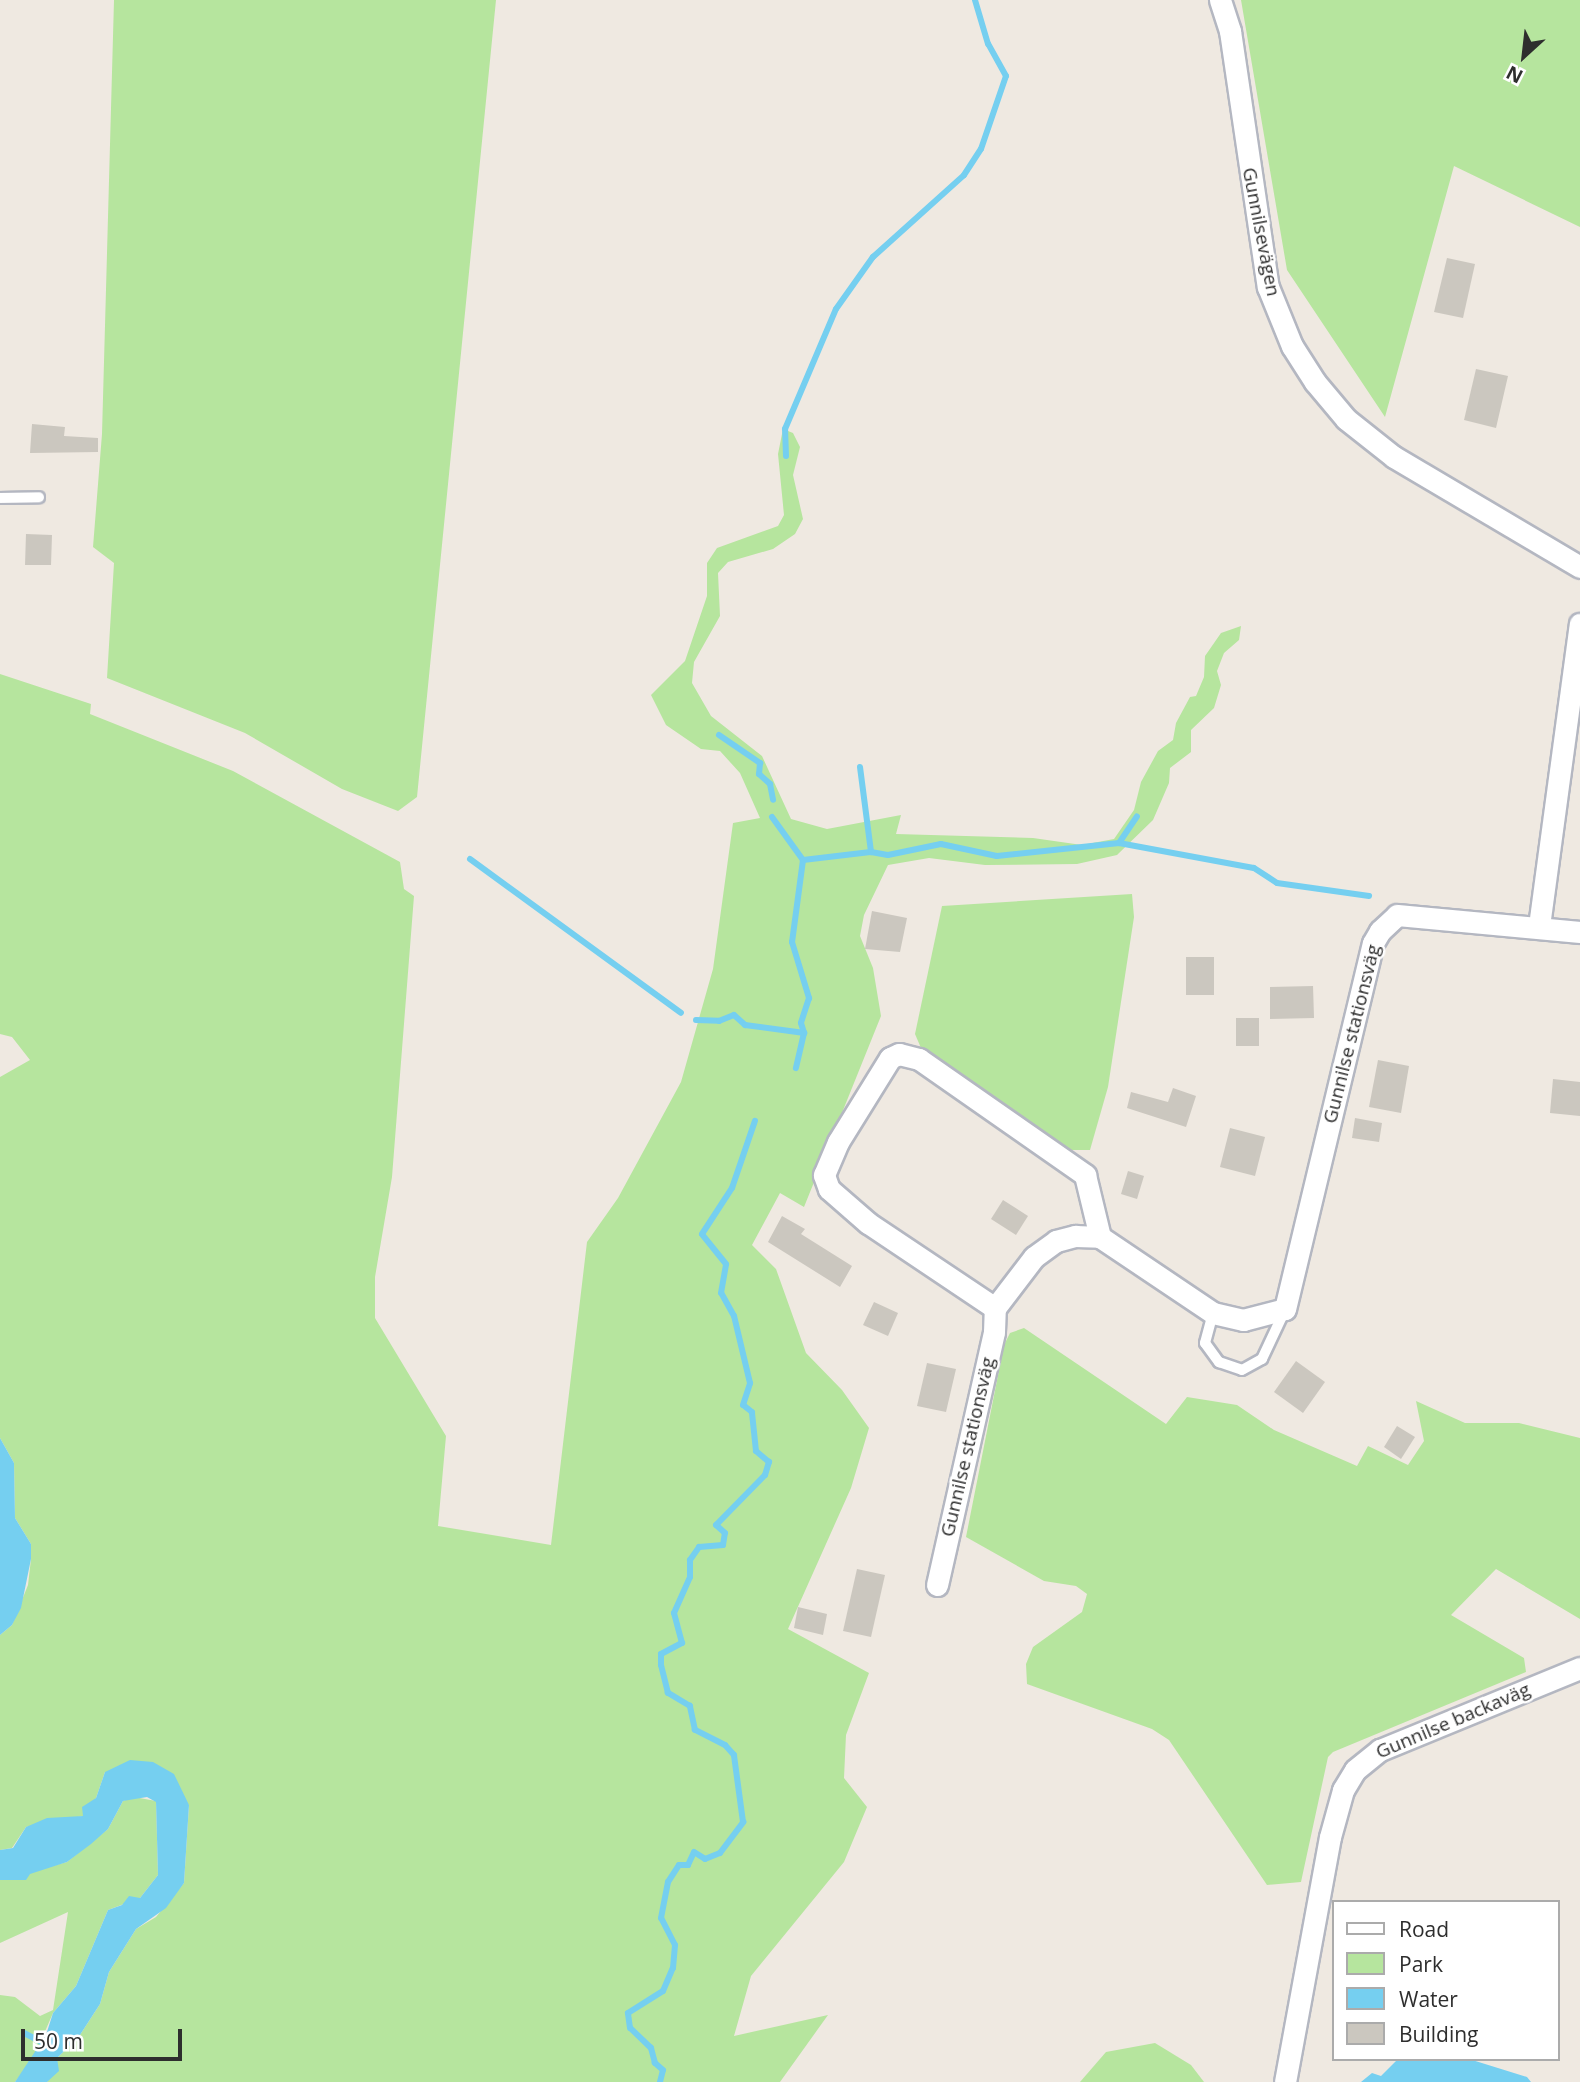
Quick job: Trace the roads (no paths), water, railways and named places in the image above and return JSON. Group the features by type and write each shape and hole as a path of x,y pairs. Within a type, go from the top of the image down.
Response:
{"street":[{"name":"Gunnilsevägen","path":"1220,0 1230,31 1268,287 1292,346 1315,383 1346,419 1394,457 1580,567"},
{"path":"1580,624 1539,926 1580,932"},
{"name":"Gunnilse stationsväg","path":"1286,1309 1373,943 1380,931 1397,915 1539,926"},
{"path":"1100,1237 1085,1175 919,1059 899,1054 890,1058 838,1142 824,1175 829,1189 868,1223 995,1307 1023,1270 1050,1245 1076,1236 1100,1237 1213,1313 1243,1320 1286,1309"},
{"name":"Gunnilse stationsväg","path":"937,1585 994,1332 995,1307"},
{"name":"Gunnilse backaväg","path":"1285,2082 1330,1837 1343,1790 1355,1770 1380,1750 1580,1668"}],"lane":[{"path":"0,498 39,497"},
{"path":"1213,1313 1205,1343 1219,1362 1242,1370 1262,1359 1286,1309"}],"water":[{"path":"0,1438 14,1463 15,1518 31,1544 31,1559 21,1608 12,1625 0,1635"},
{"path":"130,1760 153,1762 174,1774 189,1805 184,1883 166,1908 136,1929 109,1972 100,2004 78,2038 57,2058 59,2071 47,2082 15,2082 46,2035 53,2013 76,1986 108,1910 122,1905 129,1896 140,1898 158,1875 156,1802 147,1797 123,1801 108,1829 91,1844 67,1862 30,1874 26,1880 0,1880 0,1850 13,1848 26,1827 47,1818 83,1816 82,1807 96,1798 105,1772"},
{"path":"1396,2061 1475,2061 1527,2077 1531,2082 1361,2082 1372,2073 1381,2076"}],"waterway":[{"path":"786,456 785,429 836,309 873,257 964,175 981,149 1006,76 988,44 975,0"},
{"path":"719,735 760,763 759,774 770,784 773,800"},
{"path":"860,767 871,852"},
{"path":"1119,843 1137,816"},
{"path":"772,817 803,860 792,942 809,998 801,1023 804,1033 796,1068"},
{"path":"803,860 871,852 888,855 941,844 997,856 1119,843 1254,868 1277,883 1369,896"},
{"path":"470,859 681,1013"},
{"path":"696,1020 719,1021 734,1015 745,1025 804,1033"},
{"path":"660,2082 663,2070 655,2063 651,2048 630,2028 628,2013 663,1991 673,1968 675,1945 661,1918 668,1882 679,1865 688,1865 694,1852 705,1859 720,1853 743,1822 734,1755 725,1745 695,1730 690,1706 668,1693 661,1654 682,1643 674,1613 690,1577 690,1560 699,1547 723,1545 725,1533 716,1525 765,1475 769,1462 756,1451 752,1412 743,1405 750,1383 734,1316 721,1293 726,1264 702,1234 732,1188 755,1121"},
{"path":"24,2033 44,2043"}]}
